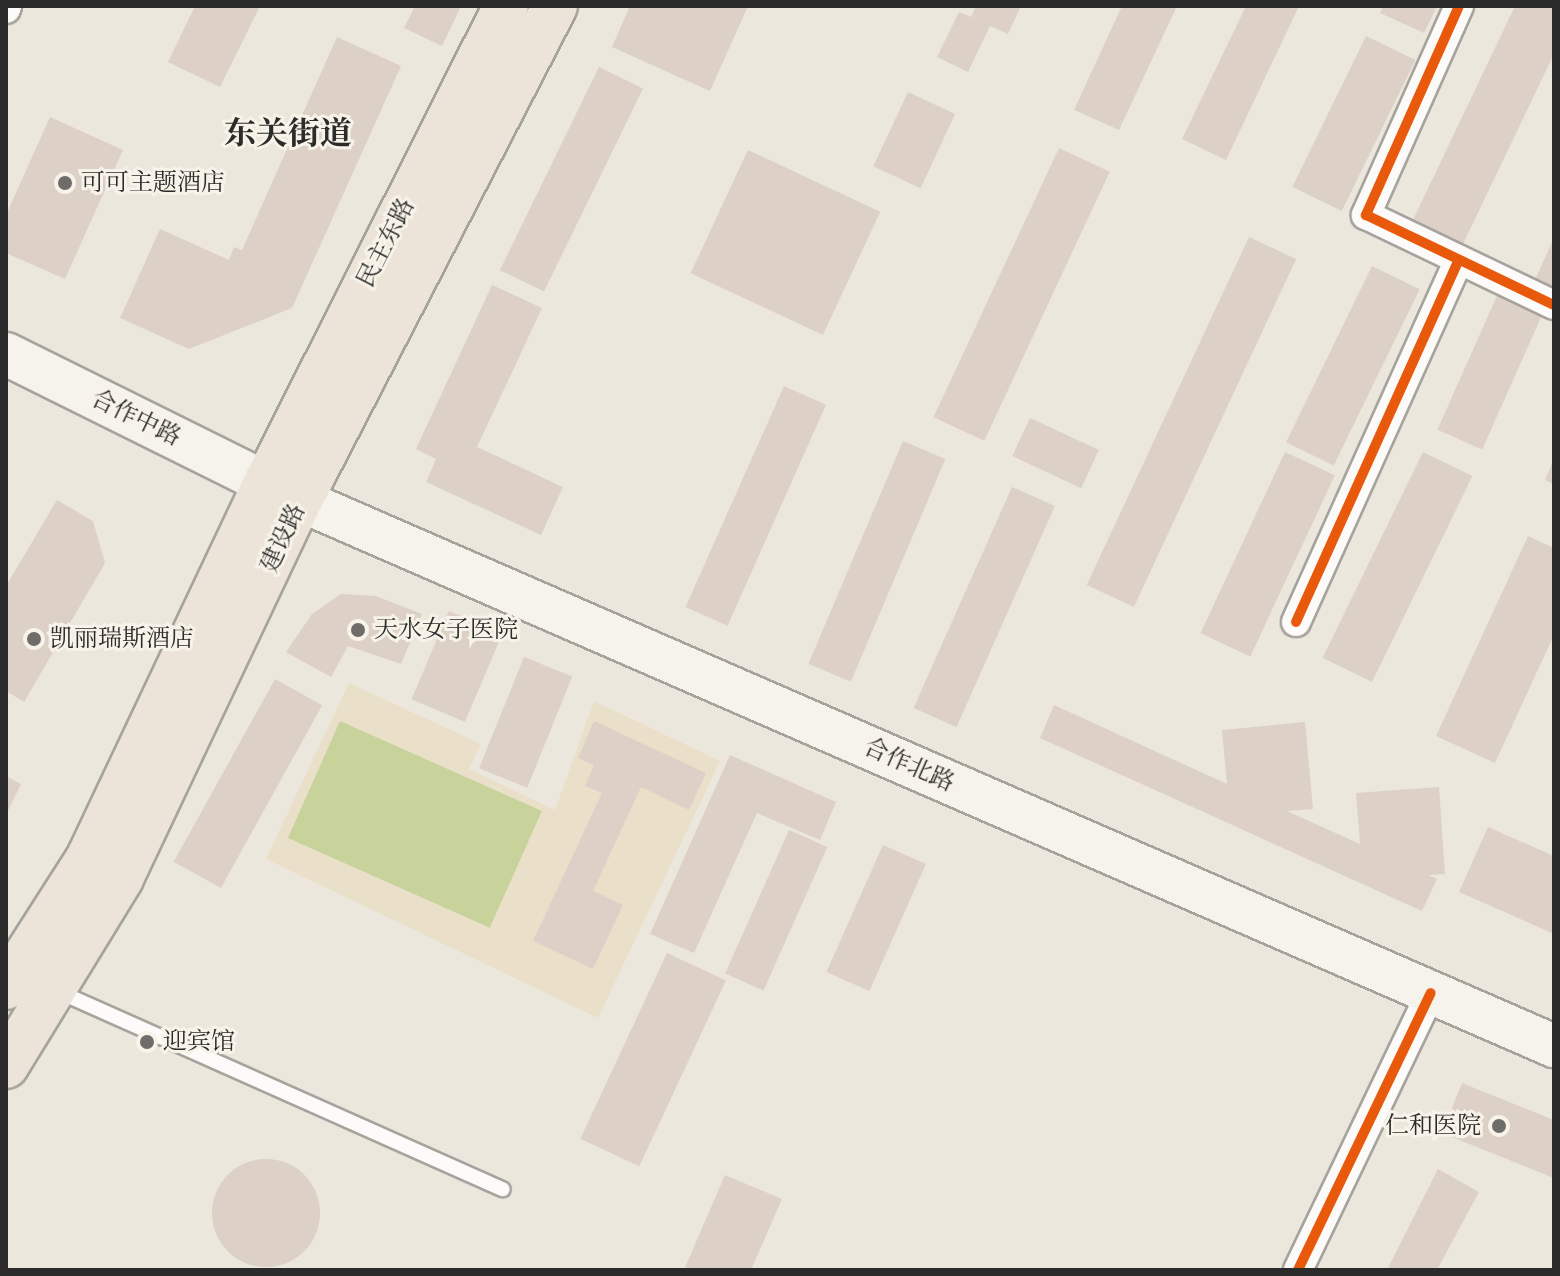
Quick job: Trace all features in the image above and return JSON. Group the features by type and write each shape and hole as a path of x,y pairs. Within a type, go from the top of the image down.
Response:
{"main road":[{"name":"民主东路","path":"284,490 506,6"},
{"name":"建设路","path":"6,987 89,857 284,490 555,6"},
{"name":"合作中路","path":"6,354 284,490"},
{"name":"建设路","path":"6,1066 121,878 284,490"},
{"name":"合作北路","path":"284,490 1554,1046"}],"street":[{"path":"1459,6 1366,215 1554,305"},
{"path":"1296,622 1459,260"},
{"path":"1298,1270 1431,993"}],"lane":[{"path":"55,990 503,1189"}],"shaded area":[{"path":"349,683 481,744 469,769 555,810 594,701 720,761 598,1018 266,859"}],"green space":[{"path":"340,721 542,811 490,928 288,838"}],"building":[{"path":"195,6 260,6 220,87 168,62"},
{"path":"415,6 461,6 442,46 404,28"},
{"path":"630,6 748,6 710,91 612,47"},
{"path":"976,6 1021,6 1008,34 990,26 968,72 937,57 959,12 971,17"},
{"path":"1122,6 1177,6 1119,130 1074,110"},
{"path":"1246,6 1299,6 1226,160 1182,139"},
{"path":"1383,6 1437,6 1424,33 1380,13"},
{"path":"1515,6 1554,6 1554,54 1462,246 1412,222"},
{"path":"1366,36 1415,60 1342,211 1292,187"},
{"path":"337,37 401,66 292,308 189,349 120,318 160,229 229,260 234,247 242,250"},
{"path":"599,67 643,88 544,292 500,270"},
{"path":"908,92 955,114 920,188 873,166"},
{"name":"可可主题酒店","path":"50,117 123,150 65,279 6,253 6,215"},
{"path":"1059,148 1110,172 984,441 933,417"},
{"path":"748,150 880,212 823,335 691,273"},
{"path":"1249,237 1296,259 1134,607 1087,585"},
{"path":"1554,238 1554,291 1534,282"},
{"path":"1372,266 1420,289 1334,465 1286,442"},
{"path":"492,285 542,308 477,447 563,487 541,535 426,482 436,459 416,449"},
{"path":"1500,289 1545,309 1482,450 1437,430"},
{"path":"784,386 826,405 728,626 686,607"},
{"path":"1030,418 1099,450 1081,488 1012,456"},
{"path":"903,441 945,459 851,682 808,664"},
{"path":"1285,452 1335,475 1250,657 1200,633"},
{"path":"1423,452 1472,476 1372,682 1323,658"},
{"path":"1554,459 1554,484 1545,480"},
{"path":"1012,487 1055,506 957,727 914,708"},
{"name":"凯丽瑞斯酒店","path":"57,500 93,521 105,563 24,702 6,691 6,586"},
{"path":"1528,536 1554,548 1554,635 1495,763 1436,736"},
{"name":"天水女子医院","path":"341,594 376,596 422,614 401,664 348,646 331,677 286,652 312,614"},
{"path":"449,611 502,634 465,722 411,699"},
{"path":"524,657 572,676 527,788 479,768"},
{"path":"275,679 322,705 221,888 174,862"},
{"path":"1054,705 1227,784 1222,730 1305,722 1313,809 1287,811 1360,844 1356,793 1439,787 1445,874 1428,875 1437,879 1422,911 1040,738"},
{"path":"594,721 706,773 689,810 641,787 593,891 623,905 593,969 533,941 602,793 585,786 594,765 578,758"},
{"path":"730,755 836,802 820,840 757,813 694,953 650,934"},
{"path":"6,776 21,784 6,815"},
{"path":"1488,827 1554,856 1554,934 1459,892"},
{"path":"789,830 827,847 764,991 725,973"},
{"path":"883,845 926,864 869,991 826,972"},
{"path":"667,953 726,980 639,1166 580,1139"},
{"name":"仁和医院","path":"1462,1083 1554,1120 1554,1178 1442,1133"},
{"path":"266,1159 287,1163 304,1175 316,1192 320,1213 316,1234 304,1251 287,1263 266,1267 245,1263 228,1251 216,1234 212,1213 216,1192 228,1175 245,1163"},
{"path":"1438,1169 1479,1192 1437,1270 1387,1270"},
{"path":"725,1175 782,1199 751,1270 684,1270"}],"cycle path":[{"path":"1459,6 1366,215 1554,305"},
{"path":"1296,622 1459,260"},
{"path":"1298,1270 1431,993"}],"place":[{"name":"可可主题酒店","path":"65,183"},
{"name":"天水女子医院","path":"358,630"},
{"name":"凯丽瑞斯酒店","path":"34,639"},
{"name":"迎宾馆","path":"147,1042"},
{"name":"仁和医院","path":"1499,1126"}],"district":[{"name":"东关街道","path":"288,134"}]}
